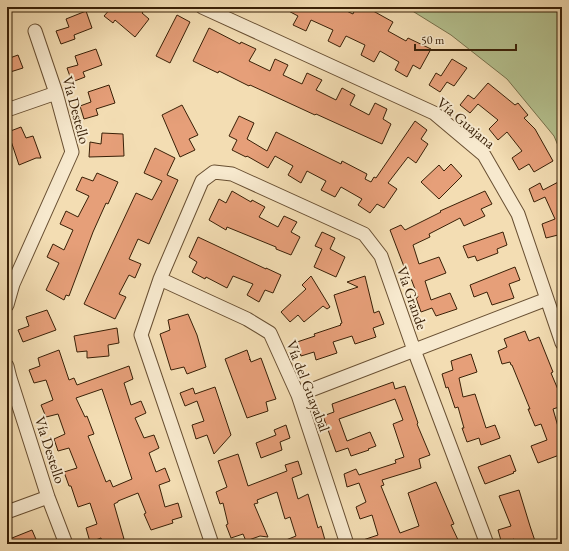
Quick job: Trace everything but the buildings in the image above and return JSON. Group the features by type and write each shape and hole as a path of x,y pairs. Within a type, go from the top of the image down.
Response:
{"street":[{"name":"Vía Guajana","path":"202,7 434,113 484,155 518,214 562,343"},
{"name":"Vía Destello","path":"7,305 10,283 72,152 56,93 35,31"},
{"path":"7,110 56,93"},
{"name":"Vía Grande","path":"160,279 202,181 214,172 232,174 364,234 381,256 414,350 487,544"},
{"path":"160,279 141,335 212,544"},
{"name":"Vía del Guayabal","path":"160,279 247,319 270,333 298,395 347,544"},
{"path":"298,395 547,299"},
{"name":"Vía Destello","path":"8,374 48,497 66,544"},
{"path":"7,512 48,497"}],"green space":[{"path":"406,7 562,7 562,155 554,136 507,79 451,35"}]}
